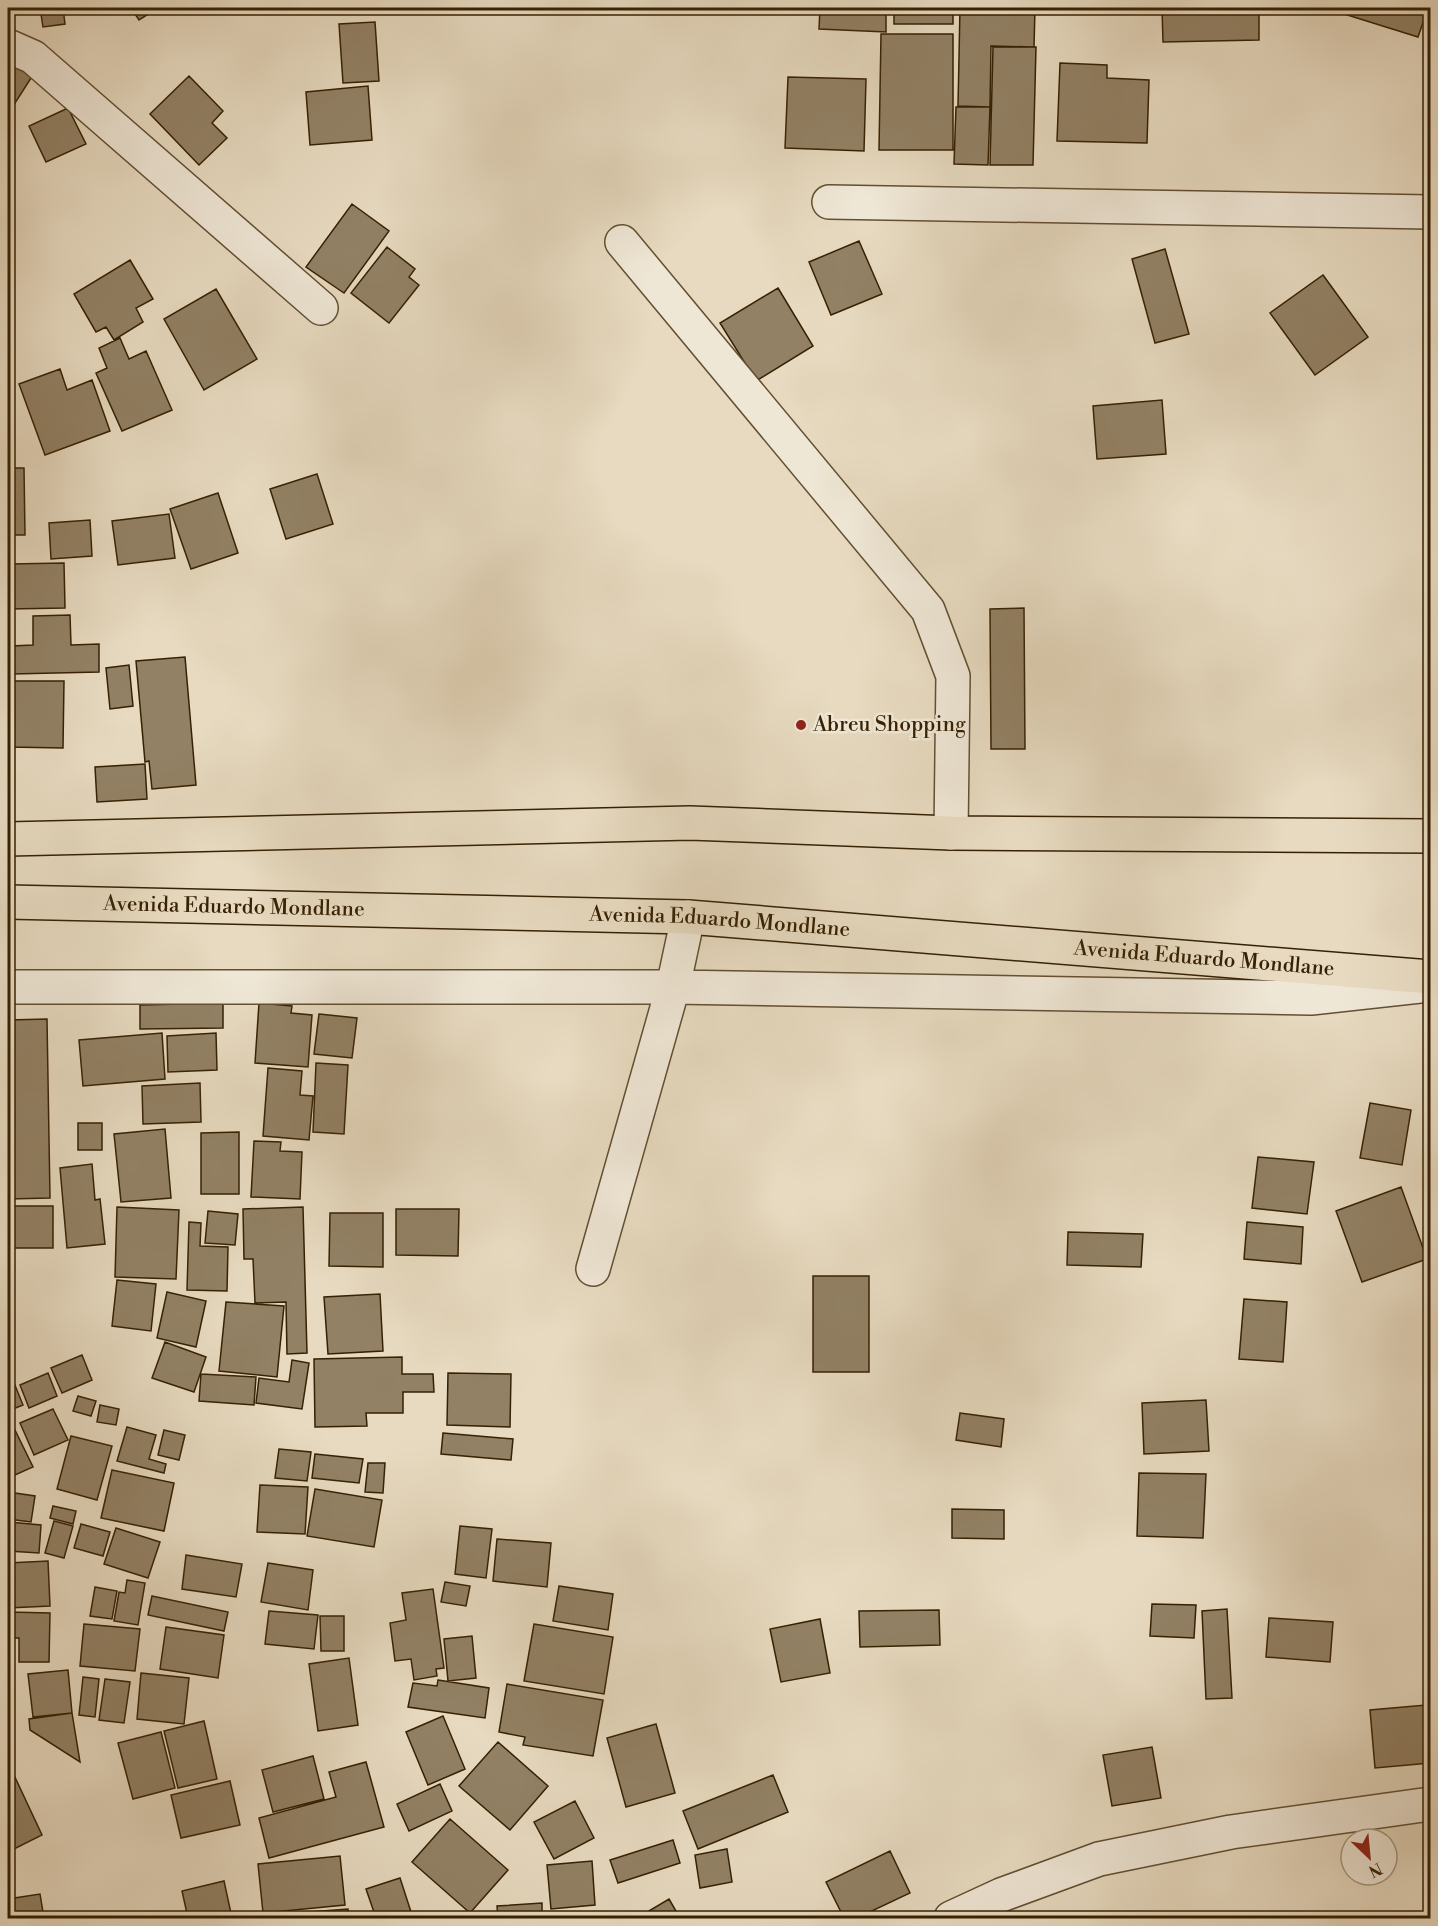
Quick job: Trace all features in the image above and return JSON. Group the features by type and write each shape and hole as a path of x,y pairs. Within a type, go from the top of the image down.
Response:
{"main road":[{"path":"8,839 690,823 951,833 1431,836"},
{"name":"Avenida Eduardo Mondlane","path":"8,902 688,917 1431,977"}],"street":[{"path":"8,46 33,57 321,309"},
{"path":"829,202 1431,212"},
{"path":"622,242 928,610 953,676 951,833"},
{"path":"593,1269 673,987 688,917"},
{"path":"8,987 673,987 1311,998 1431,985"},
{"path":"951,1918 1001,1895 1099,1859 1231,1832 1431,1804"}],"building":[{"path":"40,8 63,8 65,24 43,27"},
{"path":"131,8 158,8 139,20"},
{"path":"820,8 886,8 886,32 819,29"},
{"path":"894,8 953,8 953,24 894,24"},
{"path":"960,8 1035,8 1034,47 991,46 990,107 958,106"},
{"path":"1162,8 1259,8 1259,40 1163,42"},
{"path":"1325,8 1428,8 1418,37"},
{"path":"375,22 379,81 343,83 339,24"},
{"path":"881,34 953,34 953,150 879,150"},
{"path":"993,47 1036,47 1033,165 990,165"},
{"path":"8,59 33,75 8,114"},
{"path":"1060,63 1107,65 1107,78 1149,80 1147,143 1057,141"},
{"path":"189,76 223,111 212,123 227,138 199,165 150,114"},
{"path":"788,77 866,79 864,151 785,148"},
{"path":"368,86 372,140 310,145 306,92"},
{"path":"956,107 990,107 988,165 954,164"},
{"path":"68,108 86,144 46,162 29,126"},
{"path":"352,204 389,231 344,293 306,267"},
{"path":"859,241 882,294 831,315 809,262"},
{"path":"387,247 415,269 409,277 419,285 389,323 351,293"},
{"path":"1165,249 1189,334 1155,343 1132,259"},
{"path":"130,260 153,299 136,308 143,322 114,340 106,327 96,332 74,294"},
{"path":"1323,275 1368,337 1315,375 1270,313"},
{"path":"778,288 813,346 756,381 720,323"},
{"path":"216,289 257,359 204,390 164,319"},
{"path":"120,338 129,359 146,351 172,410 122,431 96,373 107,368 99,348"},
{"path":"60,369 67,390 92,380 110,431 45,455 19,384"},
{"path":"1162,400 1166,454 1097,459 1093,406"},
{"path":"8,468 24,468 25,535 8,535"},
{"path":"317,474 333,524 286,539 270,489"},
{"path":"218,493 238,553 191,569 170,509"},
{"path":"169,514 175,558 118,565 112,521"},
{"path":"90,520 92,556 51,559 49,523"},
{"path":"64,563 65,608 8,609 10,564"},
{"path":"1024,608 1025,749 991,749 990,609"},
{"path":"70,615 71,645 99,644 99,672 12,674 11,646 33,645 33,616"},
{"path":"185,657 196,785 152,789 149,761 145,762 136,661"},
{"path":"129,665 133,706 110,709 106,668"},
{"path":"8,681 64,681 63,748 8,747"},
{"path":"145,764 147,799 97,802 95,767"},
{"path":"223,1003 223,1028 140,1029 140,1005"},
{"path":"259,1003 292,1006 291,1013 312,1015 308,1067 255,1063"},
{"path":"319,1014 357,1018 352,1058 314,1054"},
{"path":"47,1019 50,1198 8,1199 8,1020"},
{"path":"1427,1022 1430,1022 1430,1043 1426,1043"},
{"path":"162,1033 165,1079 83,1086 79,1040"},
{"path":"216,1033 217,1070 168,1072 167,1036"},
{"path":"316,1063 348,1065 344,1134 313,1132"},
{"path":"268,1068 302,1071 300,1095 313,1096 309,1140 263,1136"},
{"path":"200,1083 201,1122 143,1124 142,1086"},
{"path":"1370,1103 1411,1110 1402,1165 1360,1158"},
{"path":"78,1123 102,1123 102,1150 78,1150"},
{"path":"165,1129 171,1198 121,1202 114,1134"},
{"path":"239,1132 239,1194 201,1194 201,1133"},
{"path":"254,1141 281,1142 280,1151 302,1152 300,1199 251,1197"},
{"path":"1258,1157 1314,1162 1307,1214 1252,1208"},
{"path":"92,1164 95,1200 100,1199 105,1244 67,1248 60,1168"},
{"path":"1401,1187 1427,1259 1362,1282 1336,1211"},
{"path":"8,1206 53,1206 53,1248 8,1248"},
{"path":"117,1207 179,1210 176,1279 115,1277"},
{"path":"303,1207 307,1353 287,1354 286,1302 255,1303 253,1259 244,1259 243,1209"},
{"path":"396,1209 459,1209 458,1256 396,1255"},
{"path":"208,1211 238,1214 235,1245 205,1243"},
{"path":"330,1213 383,1213 383,1267 329,1266"},
{"path":"189,1222 201,1223 200,1246 228,1247 227,1291 187,1290"},
{"path":"1247,1222 1303,1227 1301,1264 1244,1259"},
{"path":"1068,1232 1143,1234 1141,1267 1067,1265"},
{"path":"813,1276 869,1276 869,1372 813,1372"},
{"path":"117,1280 156,1284 151,1331 112,1326"},
{"path":"167,1292 206,1301 196,1347 157,1338"},
{"path":"380,1294 383,1351 328,1354 324,1297"},
{"path":"1244,1299 1287,1302 1283,1362 1239,1359"},
{"path":"226,1302 284,1306 277,1377 219,1371"},
{"path":"165,1342 206,1357 194,1392 152,1378"},
{"path":"82,1355 92,1380 62,1393 51,1368"},
{"path":"402,1357 402,1374 433,1374 434,1392 403,1392 403,1413 366,1413 367,1426 315,1427 314,1359"},
{"path":"292,1360 309,1363 302,1409 256,1403 259,1378 289,1382"},
{"path":"8,1368 23,1405 8,1411"},
{"path":"48,1373 57,1396 29,1408 20,1385"},
{"path":"448,1373 511,1374 510,1427 447,1425"},
{"path":"201,1374 256,1377 254,1405 199,1401"},
{"path":"78,1396 96,1401 91,1416 73,1411"},
{"path":"1206,1400 1209,1451 1144,1454 1142,1403"},
{"path":"100,1405 119,1409 116,1425 97,1422"},
{"path":"53,1409 68,1440 34,1455 20,1423"},
{"path":"960,1413 1004,1419 1001,1447 956,1440"},
{"path":"13,1426 33,1467 8,1478 8,1428"},
{"path":"127,1427 156,1435 149,1459 166,1464 164,1473 117,1461"},
{"path":"164,1430 185,1435 179,1460 158,1455"},
{"path":"443,1433 513,1439 511,1460 441,1454"},
{"path":"71,1436 112,1446 97,1500 57,1489"},
{"path":"279,1449 311,1452 307,1481 275,1478"},
{"path":"315,1454 363,1459 359,1483 312,1478"},
{"path":"368,1463 385,1463 383,1493 365,1492"},
{"path":"112,1470 174,1483 164,1531 101,1518"},
{"path":"1139,1473 1206,1474 1203,1538 1137,1536"},
{"path":"260,1485 308,1487 305,1534 257,1532"},
{"path":"315,1489 382,1500 374,1547 307,1536"},
{"path":"8,1492 35,1496 31,1522 8,1519"},
{"path":"53,1506 76,1511 73,1524 50,1518"},
{"path":"952,1509 1004,1510 1004,1539 952,1538"},
{"path":"54,1521 73,1526 64,1558 45,1553"},
{"path":"9,1522 41,1525 39,1553 8,1551"},
{"path":"81,1524 110,1532 103,1556 74,1548"},
{"path":"460,1526 492,1529 486,1578 455,1574"},
{"path":"116,1528 160,1542 148,1578 104,1564"},
{"path":"497,1539 551,1543 547,1587 493,1581"},
{"path":"186,1555 242,1564 236,1597 182,1589"},
{"path":"48,1561 50,1606 8,1608 8,1563"},
{"path":"268,1563 313,1570 308,1610 261,1602"},
{"path":"127,1580 145,1583 138,1625 114,1621 119,1592 125,1593"},
{"path":"445,1582 470,1586 466,1606 441,1602"},
{"path":"559,1586 613,1594 608,1630 553,1621"},
{"path":"95,1587 117,1591 112,1619 90,1616"},
{"path":"433,1589 444,1668 436,1669 437,1676 414,1680 411,1659 395,1661 390,1623 406,1620 402,1593"},
{"path":"152,1596 228,1612 224,1631 148,1615"},
{"path":"1152,1604 1196,1605 1194,1638 1150,1636"},
{"path":"1227,1609 1232,1698 1206,1699 1202,1611"},
{"path":"939,1610 940,1645 860,1647 859,1611"},
{"path":"269,1611 318,1615 314,1649 265,1644"},
{"path":"8,1612 50,1613 49,1662 19,1662 19,1638 8,1638"},
{"path":"320,1616 344,1616 344,1651 321,1651"},
{"path":"1269,1618 1333,1622 1330,1662 1266,1657"},
{"path":"820,1619 830,1673 781,1682 770,1629"},
{"path":"84,1624 140,1629 135,1671 80,1666"},
{"path":"534,1624 613,1637 604,1694 524,1681"},
{"path":"166,1627 224,1635 218,1678 160,1669"},
{"path":"472,1636 476,1678 448,1681 444,1639"},
{"path":"349,1658 358,1725 318,1731 309,1664"},
{"path":"68,1670 72,1713 33,1717 28,1674"},
{"path":"141,1673 189,1678 184,1724 137,1719"},
{"path":"83,1677 99,1679 95,1717 79,1715"},
{"path":"105,1679 130,1682 124,1723 99,1720"},
{"path":"438,1680 489,1688 485,1718 408,1707 413,1683 437,1686"},
{"path":"507,1684 603,1700 593,1756 523,1745 525,1737 499,1732"},
{"path":"1426,1705 1430,1763 1375,1768 1370,1710"},
{"path":"72,1713 80,1762 30,1730 29,1719"},
{"path":"443,1716 465,1769 428,1785 406,1732"},
{"path":"204,1721 217,1779 178,1788 164,1731"},
{"path":"656,1724 675,1793 626,1807 607,1738"},
{"path":"161,1732 175,1788 133,1799 118,1743"},
{"path":"498,1742 548,1786 510,1830 459,1786"},
{"path":"1152,1747 1161,1798 1112,1806 1103,1755"},
{"path":"313,1756 324,1799 273,1812 262,1770"},
{"path":"366,1762 384,1827 269,1858 259,1818 336,1797 329,1772"},
{"path":"13,1773 42,1835 8,1852 8,1775"},
{"path":"773,1775 788,1812 698,1849 683,1811"},
{"path":"230,1781 240,1825 181,1838 171,1795"},
{"path":"440,1784 452,1811 409,1831 397,1804"},
{"path":"575,1801 594,1838 554,1859 534,1822"},
{"path":"450,1819 508,1870 470,1913 412,1862"},
{"path":"673,1840 680,1863 618,1883 610,1860"},
{"path":"727,1849 732,1882 700,1888 695,1855"},
{"path":"890,1851 910,1893 857,1918 844,1918 826,1882"},
{"path":"340,1856 345,1905 263,1913 258,1864"},
{"path":"592,1861 595,1905 551,1909 547,1865"},
{"path":"400,1878 413,1918 376,1918 366,1889"},
{"path":"224,1881 232,1918 188,1918 182,1891"},
{"path":"40,1894 44,1918 8,1918 8,1899"},
{"path":"669,1899 680,1918 637,1918"},
{"path":"542,1903 542,1918 498,1918 497,1906"},
{"path":"348,1909 349,1918 282,1918 282,1914"}],"place":[{"name":"Abreu Shopping","path":"801,725"}]}
